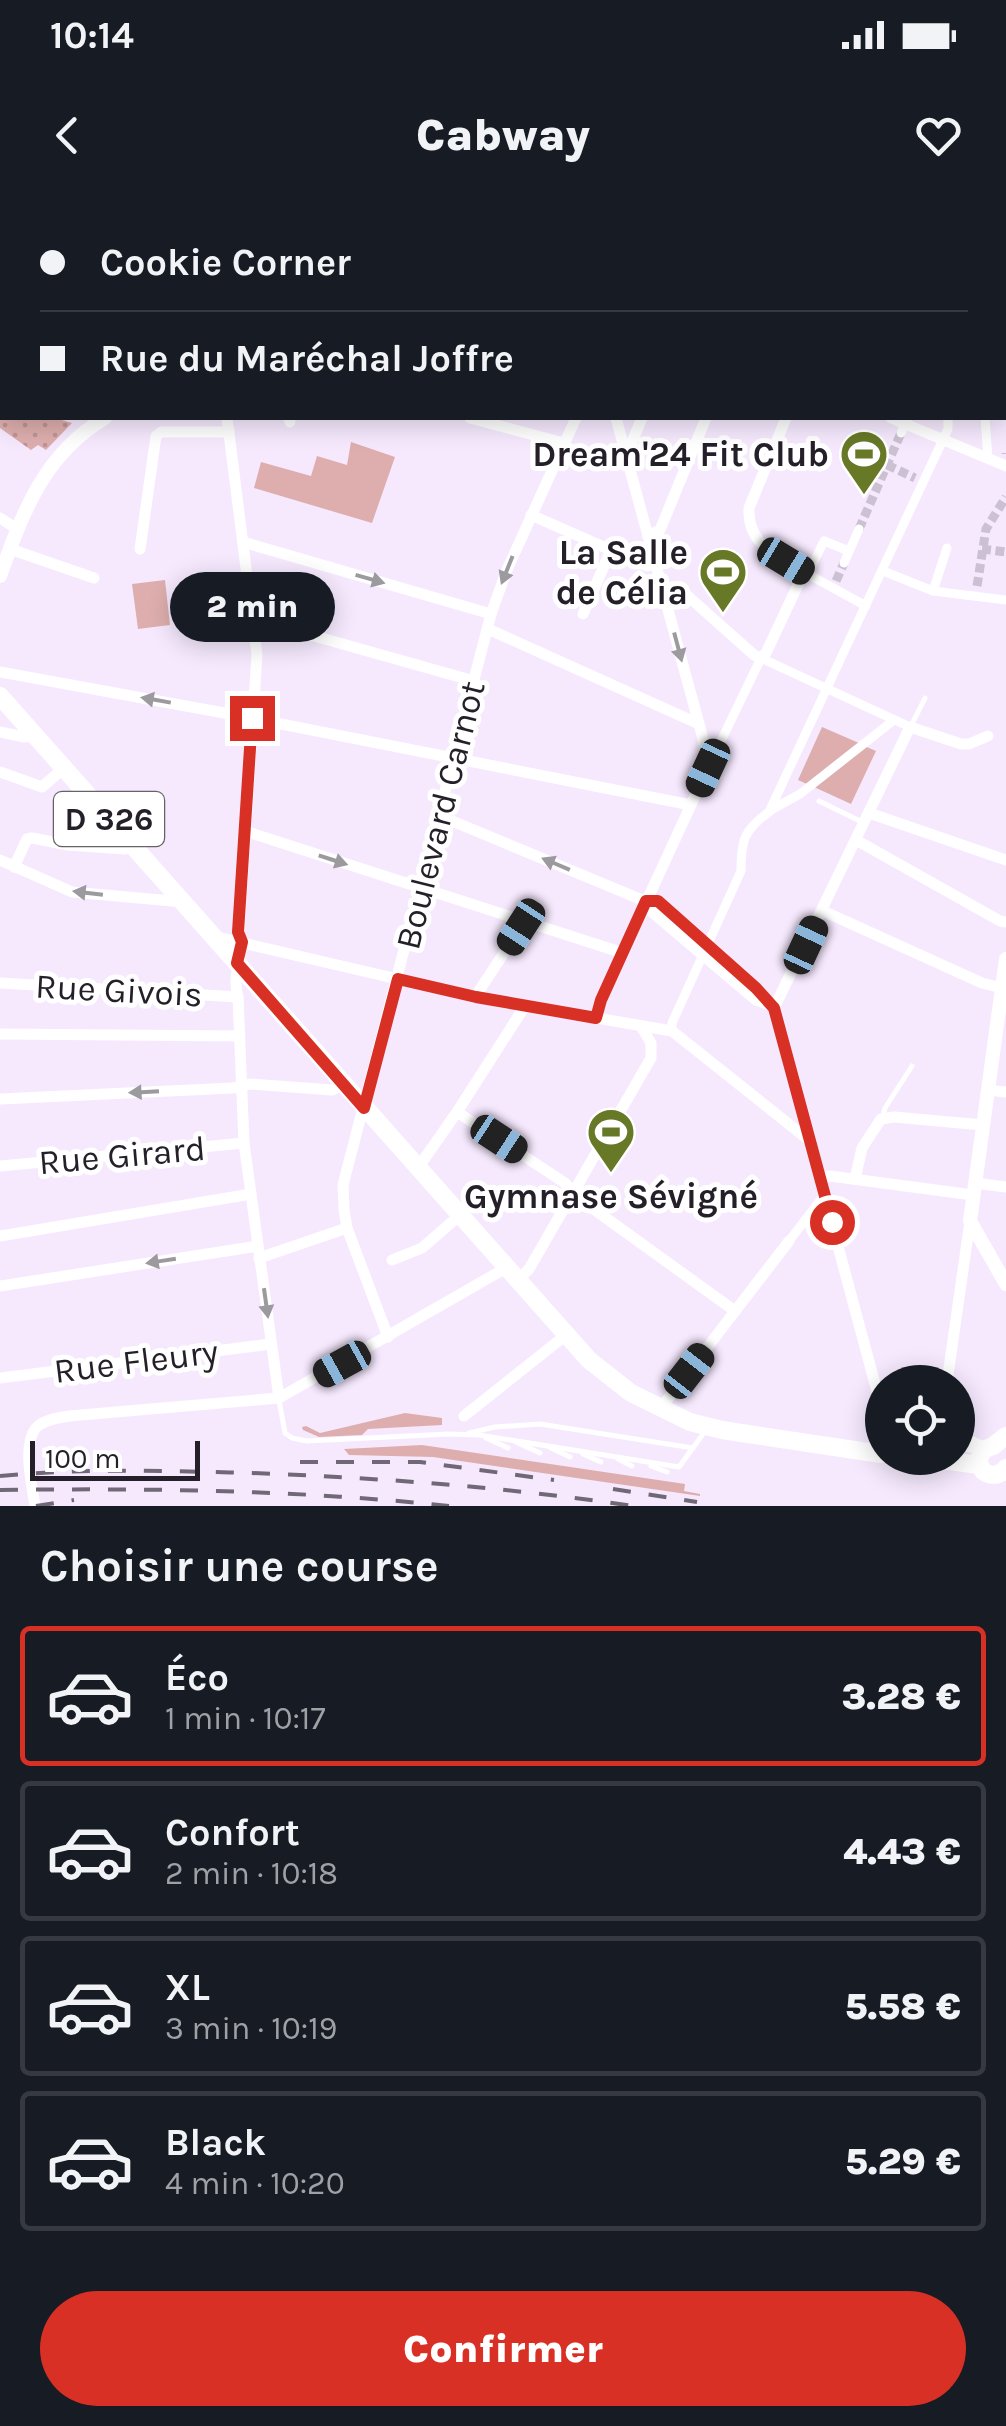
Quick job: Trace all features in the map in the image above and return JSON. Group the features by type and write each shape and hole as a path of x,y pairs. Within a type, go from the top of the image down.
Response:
{"main road":[{"name":"D 326","path":"0,696 566,1335 605,1374 660,1409 708,1428 865,1452"}],"street":[{"path":"0,576 17,529 44,474 77,438 102,420"},
{"path":"227,420 257,655 238,932 242,942 235,990 244,1143 279,1398"},
{"path":"478,420 564,443"},
{"name":"Boulevard Carnot","path":"388,1337 348,1228 343,1185 492,614 506,572 575,420"},
{"path":"617,420 708,768"},
{"path":"624,447 631,444 641,420"},
{"path":"648,536 660,530 705,420"},
{"path":"785,420 749,508 748,520 759,542 866,606"},
{"path":"769,812 866,606 919,480 943,439 948,420"},
{"path":"987,420 1000,461"},
{"path":"905,425 1000,461"},
{"path":"140,549 156,436 162,432 229,432"},
{"path":"531,515 647,566 656,564"},
{"path":"0,518 17,529"},
{"path":"844,563 859,529"},
{"path":"596,1018 708,768 806,573 824,541 849,551"},
{"path":"243,542 492,614"},
{"path":"933,591 947,548"},
{"path":"10,549 94,578"},
{"path":"582,614 610,550"},
{"path":"882,570 933,591 976,591 1006,600"},
{"path":"662,590 681,590 761,658 894,720 961,744 988,736"},
{"path":"254,619 474,681"},
{"path":"488,629 699,724"},
{"path":"0,672 691,805"},
{"path":"670,1030 740,871 741,846 750,826 800,794 894,720"},
{"path":"870,1365 774,1008 910,727"},
{"path":"0,732 36,736"},
{"path":"0,772 42,786 64,768"},
{"path":"440,816 646,901 652,912 705,950 756,1000 774,1008"},
{"path":"867,818 1006,860"},
{"path":"245,831 623,953"},
{"path":"14,866 26,840 32,838 68,845 134,847"},
{"path":"856,840 1006,922"},
{"path":"0,860 72,892 182,902"},
{"path":"823,910 982,983 1004,982"},
{"path":"476,997 524,921"},
{"path":"212,936 476,997 670,1030 810,1141"},
{"path":"950,1365 988,1090 1000,1047 1006,960"},
{"path":"238,997 251,979"},
{"name":"Rue Givois","path":"0,984 238,997"},
{"path":"418,1168 526,1006"},
{"path":"34,1506 29,1444 34,1429 46,1421 279,1398 388,1337 529,1269 651,1058 651,1043 641,1026"},
{"path":"0,1034 240,1036"},
{"path":"0,1099 250,1084 332,1090 344,1084"},
{"path":"988,1090 1006,1092"},
{"path":"457,1112 565,1182 735,1311"},
{"path":"855,1179 862,1148 882,1119 983,1125"},
{"name":"Rue Girard","path":"0,1166 244,1143"},
{"path":"820,1178 974,1189 1006,1187"},
{"path":"0,1236 251,1194"},
{"path":"660,1409 824,1194"},
{"path":"392,1260 422,1248 460,1215"},
{"path":"970,1221 1005,1281"},
{"path":"0,1286 259,1252 348,1228"},
{"path":"464,1416 566,1335"},
{"name":"Rue Fleury","path":"0,1378 271,1344"}],"lane":[{"path":"910,727 925,698"},
{"path":"820,801 867,818"},
{"path":"882,1119 912,1066"},
{"path":"279,1398 285,1433 307,1441 466,1434 539,1443 601,1462"},
{"path":"466,1434 532,1424 694,1448"},
{"path":"571,1453 680,1468 708,1428"},
{"path":"479,1435 508,1448"},
{"path":"509,1438 540,1453"},
{"path":"610,1456 632,1466"},
{"path":"639,1460 667,1472"}],"shaded area":[{"path":"0,420 72,423 46,450 38,445 31,450 0,428"},
{"path":"351,442 395,457 372,523 254,488 261,462 311,476 317,456 347,465"},
{"path":"165,580 170,625 138,629 132,584"},
{"path":"822,727 859,743 809,785 798,780"},
{"path":"862,745 876,751 851,804 814,787"},
{"path":"405,1413 442,1418 442,1425 368,1429 362,1435 319,1437 302,1427 320,1433"},
{"path":"422,1445 685,1484 684,1491 700,1496 433,1457 349,1455 344,1449"}],"tunnel":[{"path":"859,529 901,433"},
{"path":"887,465 915,478"},
{"path":"977,586 986,529 1006,497"},
{"path":"982,549 1006,552"},
{"path":"836,581 844,563"}],"railway":[{"path":"300,1462 420,1462 554,1480"},
{"path":"0,1476 126,1471 300,1475 490,1489 633,1506"},
{"path":"613,1489 697,1502"},
{"path":"0,1490 225,1491 449,1506"},
{"path":"36,1506 74,1500"}],"place":[{"name":"Dream'24 Fit Club","path":"864,496"},
{"name":"La Salle de Célia","path":"723,614"},
{"name":"Gymnase Sévigné","path":"611,1174"}],"route":[{"path":"252,718 238,932 242,942 237,963 364,1108 398,979 596,1018 646,901 658,901 774,1008 832,1222"}]}
